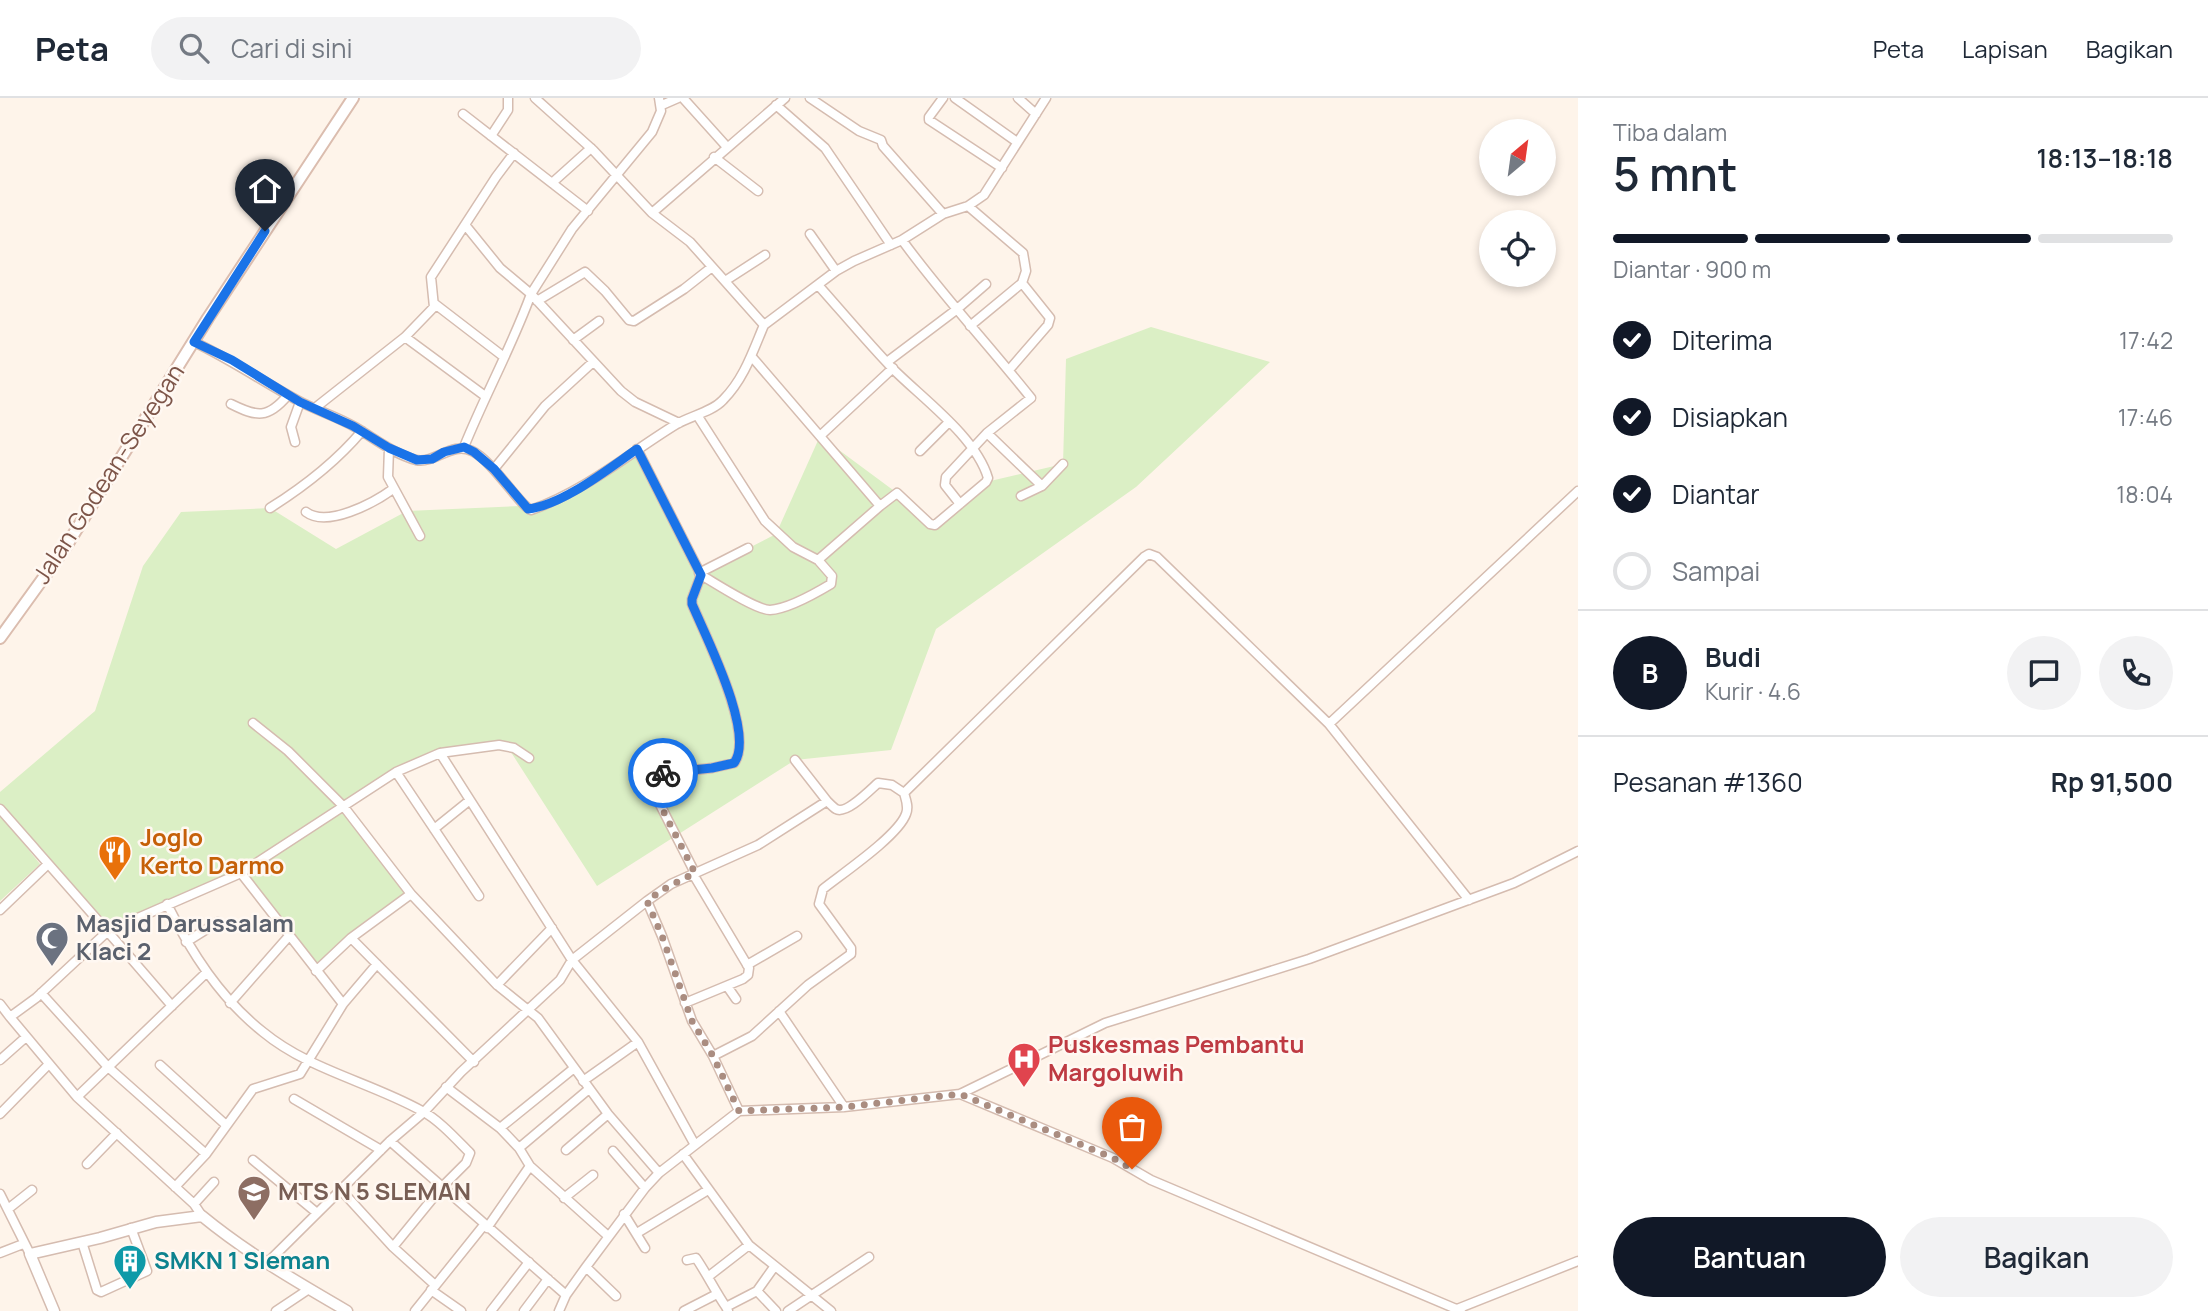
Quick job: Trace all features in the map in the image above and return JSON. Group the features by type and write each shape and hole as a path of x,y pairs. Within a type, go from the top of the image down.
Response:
{"main road":[{"name":"Jalan Godean-Seyegan","path":"0,638 72,537 208,318 353,98"}],"street":[{"path":"491,136 508,110 508,98"},
{"path":"535,98 591,148 652,213 690,242 764,325"},
{"path":"464,447 504,357 572,229 652,132 659,120 660,102 681,98 727,147"},
{"path":"652,213 785,98"},
{"path":"810,98 859,131 881,141 943,214"},
{"path":"943,98 929,120 1002,168"},
{"path":"955,98 1017,142"},
{"path":"1018,98 1036,114"},
{"path":"194,342 232,360 300,402 417,460 432,459 444,452 464,447 494,469 525,508 531,510 584,486 679,423 721,403 735,386 752,357 764,325 836,271 902,240 943,214 968,206 984,195 1046,98"},
{"path":"776,106 825,148 891,245"},
{"path":"463,114 588,211"},
{"path":"552,183 591,148"},
{"path":"315,408 405,337 431,310 435,304 431,277 514,153"},
{"path":"715,157 758,191"},
{"path":"968,206 1023,253 1026,271 1022,284 970,326"},
{"path":"466,226 500,268 534,297 621,391 635,402 679,423"},
{"path":"810,234 836,271"},
{"path":"902,240 956,310 1031,398 971,447 945,481 960,504"},
{"path":"724,281 765,255"},
{"path":"534,297 584,272 605,291 629,320 635,321 712,267"},
{"path":"820,436 890,365 986,284"},
{"path":"1009,370 1050,322 1022,284"},
{"path":"818,285 890,365 949,422 971,447 988,478 935,525 897,493 818,560"},
{"path":"435,304 504,357"},
{"path":"573,340 599,321"},
{"path":"405,337 485,396"},
{"path":"752,357 880,506"},
{"path":"494,469 545,405 593,362"},
{"path":"231,404 250,413 261,413 276,409 288,395"},
{"path":"295,442 290,427 300,402"},
{"path":"637,449 700,574 761,608 772,610 831,584 832,576 818,560 793,547 765,521 697,415"},
{"path":"920,451 949,422"},
{"path":"270,508 334,463 362,431"},
{"path":"987,433 1042,486"},
{"path":"389,448 388,477 420,536"},
{"path":"1020,496 1042,486 1063,464"},
{"path":"306,512 324,519 372,503 393,489"},
{"path":"1329,724 1578,491"},
{"path":"685,1003 748,975 750,968 694,873 650,785 657,774 723,766 734,763 739,755 734,703 692,599 700,574 748,548"},
{"path":"904,793 1149,554 1157,557 1329,724 1469,900"},
{"path":"253,723 288,751 344,807 411,894 498,985 538,1018 608,1114 659,1173"},
{"path":"10,1017 41,993 108,931 241,873 396,772 439,753 499,745 514,748 529,758"},
{"path":"439,753 572,960 638,1042 695,1144"},
{"path":"713,1056 752,1036 808,985 851,954 851,947 819,904 823,889 900,824 908,807 904,793 883,782 878,783 850,807 837,810 795,760"},
{"path":"396,772 479,896"},
{"path":"434,828 470,800"},
{"path":"268,1262 390,1141 424,1112 446,1087 560,981 572,960 662,890 758,845 827,801"},
{"path":"0,809 172,1006"},
{"path":"559,1311 566,1295 645,1188 659,1173 739,1111 844,1107 960,1094 1105,1023 1309,958 1514,883 1578,852"},
{"path":"0,911 48,864"},
{"path":"241,873 343,1004"},
{"path":"316,971 351,938 411,894"},
{"path":"647,901 676,972 692,1021 713,1056 739,1111"},
{"path":"167,904 186,942 230,1003 264,1034 310,1061 424,1112 470,1153 466,1163 442,1187 393,1247"},
{"path":"186,942 218,922"},
{"path":"498,985 552,928"},
{"path":"230,1003 289,936"},
{"path":"747,965 797,936"},
{"path":"351,938 474,1062"},
{"path":"175,1187 206,1154 253,1089 300,1074 343,1004 377,964"},
{"path":"77,1097 208,972"},
{"path":"727,986 736,999"},
{"path":"41,993 108,1067 206,1154"},
{"path":"0,1004 77,1097 194,1204 202,1216 234,1243 347,1311"},
{"path":"779,1011 844,1107"},
{"path":"0,1060 26,1037"},
{"path":"519,1149 586,1085 638,1042"},
{"path":"0,1114 48,1065"},
{"path":"160,1065 226,1125"},
{"path":"500,1128 573,1069"},
{"path":"446,1087 500,1128 530,1166 608,1236"},
{"path":"960,1094 1113,1158 1151,1180 1459,1310 1578,1261"},
{"path":"295,1099 382,1150"},
{"path":"566,1150 608,1114"},
{"path":"86,1164 117,1133"},
{"path":"390,1141 566,1295"},
{"path":"613,1151 645,1188"},
{"path":"683,1154 749,1245 831,1311"},
{"path":"253,1160 317,1213"},
{"path":"415,1311 486,1226 530,1166"},
{"path":"564,1198 593,1175"},
{"path":"194,1204 214,1182"},
{"path":"637,1233 708,1189"},
{"path":"8,1209 32,1190"},
{"path":"341,1190 433,1288 461,1311"},
{"path":"0,1194 54,1311"},
{"path":"624,1214 645,1248"},
{"path":"30,1254 156,1222 202,1216"},
{"path":"82,1242 97,1290 101,1292 147,1271 131,1228"},
{"path":"0,1253 23,1244"},
{"path":"709,1276 749,1245"},
{"path":"788,1311 869,1257"},
{"path":"687,1260 696,1258 727,1309 757,1291 774,1267"},
{"path":"491,1311 529,1262"},
{"path":"586,1267 616,1296"},
{"path":"524,1311 548,1279"},
{"path":"276,1311 309,1289"},
{"path":"757,1291 776,1311"},
{"path":"684,1311 717,1294"}],"green space":[{"path":"1151,327 1270,362 1136,487 936,629 891,750 795,760 597,886 507,746 439,753 396,772 344,806 414,895 316,971 241,873 108,931 0,809 0,792 95,711 143,566 181,512 270,508 336,549 407,511 544,505 637,449 700,573 776,534 820,436 897,493 930,523 986,482 1063,464 1066,359"},
{"path":"0,814 40,864 0,901"}],"way so far":[{"path":"663,773 653,777 650,785 695,873 671,884 647,901 692,1021 713,1056 739,1111 844,1107 960,1094 1113,1158 1132,1169"}],"place":[{"name":"Joglo Kerto Darmo","path":"115,882"},
{"name":"Masjid Darussalam Klaci 2","path":"52,968"},
{"name":"Puskesmas Pembantu Margoluwih","path":"1024,1089"},
{"name":"MTS N 5 SLEMAN","path":"254,1222"},
{"name":"SMKN 1 Sleman","path":"130,1291"}],"route":[{"path":"265,231 194,342 232,360 300,402 417,460 432,459 444,452 464,447 494,469 525,508 531,510 584,486 637,449 701,575 692,604 734,703 740,752 734,763 663,773"}]}
